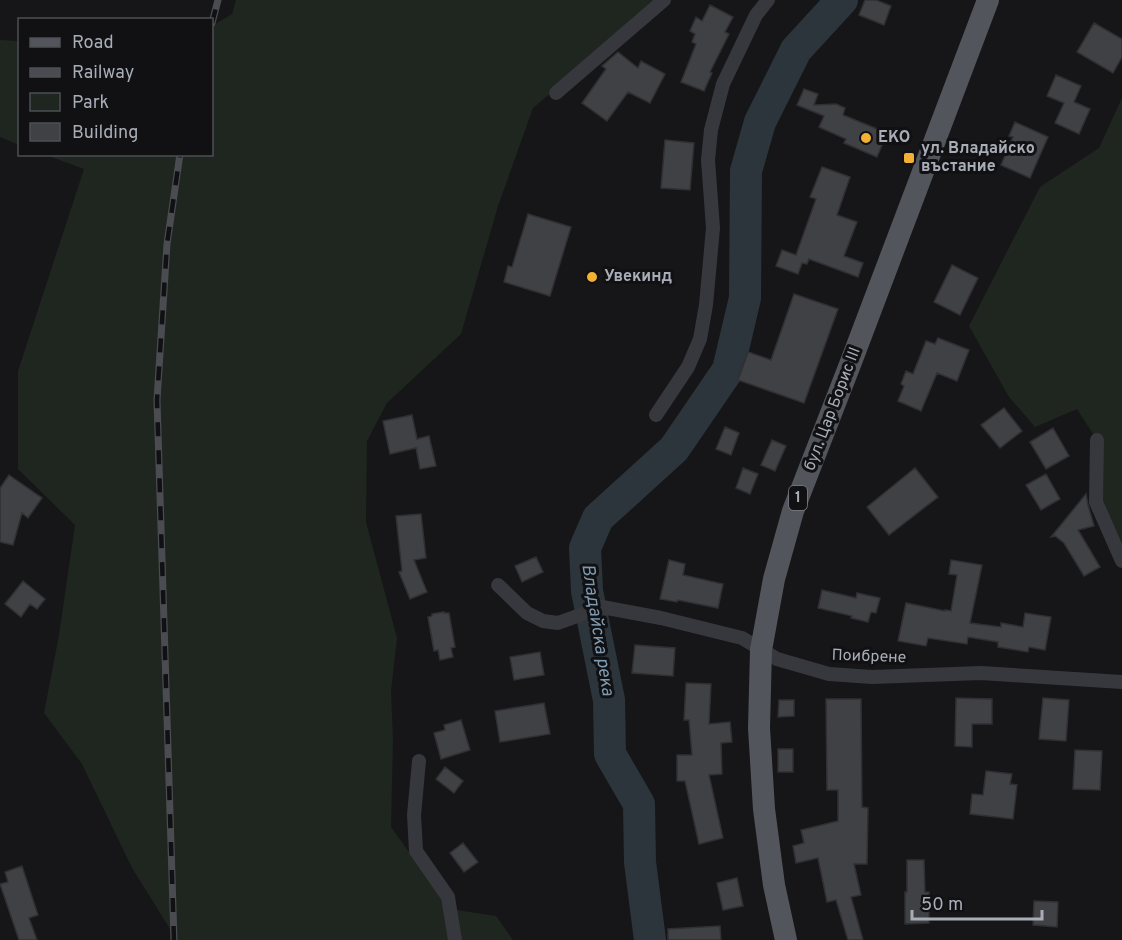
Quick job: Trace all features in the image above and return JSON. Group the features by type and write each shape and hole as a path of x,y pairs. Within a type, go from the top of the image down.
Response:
{"main road":[{"name":"бул. Цар Борис III","path":"786,940 774,885 764,809 759,728 761,650 774,579 793,511 856,351 988,0"}],"street":[{"path":"556,93 664,0"},
{"path":"656,416 688,367 700,339 706,304 713,228 708,160 711,130 723,84 756,15 768,0"},
{"path":"1097,440 1096,502 1122,561"},
{"name":"Поибрене","path":"498,585 528,613 543,621 558,623 602,607 661,618 741,638 777,659 830,674 872,676 981,673 1122,682"},
{"path":"419,761 414,815 416,851 448,897 455,940"}],"green space":[{"path":"236,0 660,0 533,108 498,206 461,334 387,403 367,441 366,522 397,638 391,691 393,740 391,827 450,909 496,916 513,940 177,940 132,868 82,764 44,713 59,635 75,525 18,469 18,371 84,169 49,156 213,156 213,25 232,14"},
{"path":"0,40 18,41 18,145 0,137"},
{"path":"1122,98 1122,561 1096,502 1097,440 1077,409 1035,427 1009,397 969,326 1040,187 1099,148"}],"building":[{"path":"865,0 876,0 891,6 884,25 859,15"},
{"path":"710,5 733,17 725,32 729,34 710,72 712,73 704,91 681,82 696,44 692,42 695,34 690,31 696,17 702,21"},
{"path":"1094,23 1122,39 1122,57 1113,73 1077,52"},
{"path":"618,52 638,68 641,61 665,74 650,103 628,92 607,121 582,103 606,69 602,66"},
{"path":"1056,75 1081,86 1074,102 1090,109 1079,134 1055,123 1064,103 1047,96"},
{"path":"804,89 818,94 814,105 836,104 845,108 843,115 887,133 877,157 844,143 846,139 819,127 824,116 797,105"},
{"path":"1015,122 1048,137 1030,178 1001,165 1013,137 1009,136"},
{"path":"665,140 694,143 690,190 661,188"},
{"path":"822,167 850,177 837,215 857,222 844,256 863,263 858,277 809,259 807,264 802,263 798,274 776,266 782,250 796,255 816,199 810,197"},
{"path":"528,214 571,227 550,296 504,282 508,266 512,267"},
{"path":"952,265 978,278 960,315 934,302"},
{"path":"794,294 838,309 804,403 738,380 748,352 771,360"},
{"path":"938,338 969,350 957,381 937,373 921,411 898,401 904,386 901,384 906,371 913,374 926,341 935,344"},
{"path":"1004,408 1022,431 1000,448 981,425"},
{"path":"412,415 417,439 429,436 436,466 420,469 416,448 390,454 383,421"},
{"path":"725,427 739,433 731,455 716,449"},
{"path":"1053,428 1069,456 1046,469 1030,442"},
{"path":"772,440 786,446 775,471 761,465"},
{"path":"743,468 758,474 750,494 736,488"},
{"path":"915,468 938,497 889,535 867,507"},
{"path":"1046,474 1060,499 1041,510 1026,485"},
{"path":"9,475 42,498 28,518 22,513 13,545 0,542 0,488"},
{"path":"1086,494 1094,526 1078,530 1100,567 1084,576 1064,543 1055,536 1051,537"},
{"path":"421,514 426,558 414,560 427,592 410,599 399,572 402,571 396,516"},
{"path":"536,557 543,572 522,582 515,566"},
{"path":"669,560 685,564 683,575 723,584 718,608 660,599"},
{"path":"951,560 982,565 970,623 1001,627 1001,623 1023,627 1025,613 1051,617 1045,650 1029,647 1028,652 998,647 998,642 968,637 967,644 928,638 926,646 898,641 906,603 951,611 957,575 949,574"},
{"path":"23,581 45,599 37,609 30,604 21,617 5,604"},
{"path":"822,590 856,598 857,593 880,598 876,613 871,612 868,622 818,608"},
{"path":"444,612 449,613 455,647 451,648 453,657 440,660 438,650 434,651 428,617"},
{"path":"635,645 675,648 673,676 632,673"},
{"path":"540,652 544,675 514,680 510,657"},
{"path":"686,683 711,684 709,724 730,722 732,742 721,743 722,774 709,775 723,838 699,844 685,781 677,781 677,755 692,755 689,720 684,720"},
{"path":"956,698 992,699 992,724 972,724 972,747 955,746"},
{"path":"1043,698 1069,700 1066,741 1039,739"},
{"path":"826,699 861,699 862,807 868,808 867,864 854,864 861,895 851,897 863,940 848,940 836,900 827,902 818,858 796,863 793,846 804,843 801,830 838,821 838,790 827,790"},
{"path":"779,700 794,700 794,716 778,717"},
{"path":"544,703 550,734 500,742 495,711"},
{"path":"461,720 470,750 441,759 434,733 445,730 444,725"},
{"path":"778,749 793,749 793,772 778,772"},
{"path":"1075,750 1102,751 1100,790 1073,789"},
{"path":"445,767 463,781 454,793 436,779"},
{"path":"986,771 1012,774 1010,784 1017,785 1013,819 970,814 972,794 983,795"},
{"path":"463,843 478,862 464,872 450,853"},
{"path":"907,860 924,860 925,892 929,892 929,923 905,924"},
{"path":"22,866 38,915 29,918 37,940 19,940 0,884 8,882 5,872"},
{"path":"737,878 743,906 723,910 717,883"},
{"path":"1034,901 1058,902 1057,927 1033,925"},
{"path":"720,926 721,940 668,940 668,929"}],"waterway":[{"name":"Владайска река","path":"650,940 640,862 639,804 610,754 609,700 587,591 585,548 598,518 674,449 728,370 745,298 746,171 760,122 796,50 842,0"}],"railway":[{"path":"213,19 218,0"},
{"path":"174,940 157,400 167,244 180,156"}],"place":[{"name":"EKO","path":"866,138"},
{"name":"ул. Владайско въстание","path":"909,158"},
{"name":"Увекинд","path":"592,277"}]}
